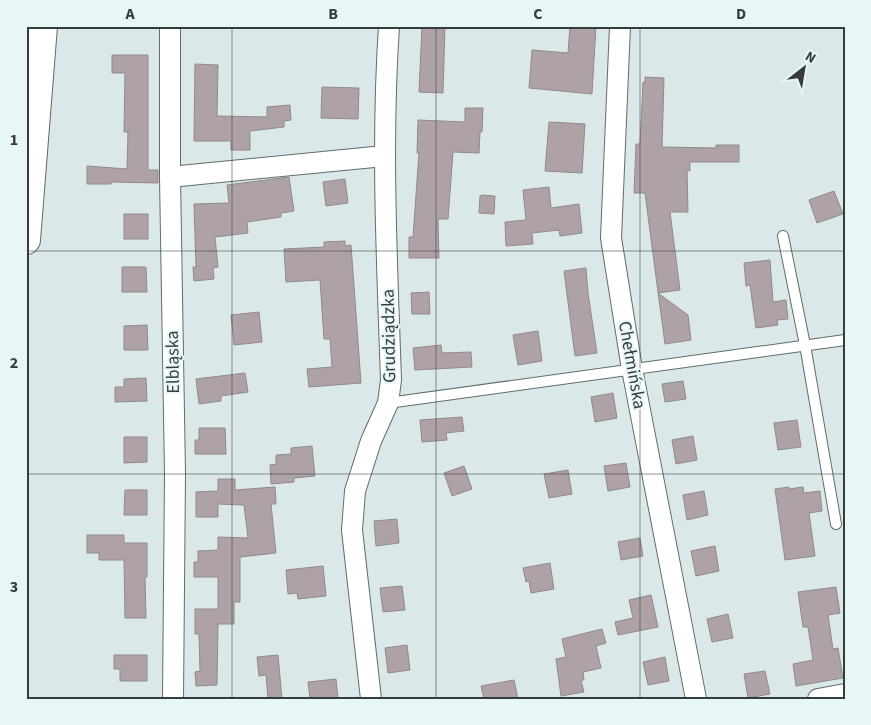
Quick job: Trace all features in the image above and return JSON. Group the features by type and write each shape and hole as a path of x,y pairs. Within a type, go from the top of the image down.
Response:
{"street":[{"path":"26,240 43,26"},
{"name":"Elbląska","path":"170,26 170,177 175,474 173,699"},
{"name":"Grudziądzka","path":"371,699 352,530 355,491 371,441 388,403 391,380 384,156 389,26"},
{"name":"Chełmińska","path":"620,26 611,238 632,369 696,699"},
{"path":"170,177 384,156"},
{"path":"818,699 845,694"}],"lane":[{"path":"783,236 805,345 836,524"},
{"path":"388,403 845,340"}],"building":[{"path":"422,26 445,26 443,93 419,92"},
{"path":"570,26 596,26 592,94 529,88 532,50 568,53"},
{"path":"112,55 148,55 148,170 158,170 158,183 111,182 111,184 87,184 87,166 127,169 128,132 124,132 125,73 112,73"},
{"path":"195,64 218,65 217,116 267,117 267,107 290,105 291,120 284,121 284,127 250,131 250,150 231,150 231,141 194,141"},
{"path":"645,77 664,78 662,147 716,148 716,145 739,145 739,162 690,162 690,171 687,170 688,212 670,212 680,290 658,293 645,193 634,193 636,144 640,144 643,82 645,83"},
{"path":"322,87 359,88 358,119 321,118"},
{"path":"465,108 483,108 479,153 453,152 448,219 438,219 439,258 409,258 409,237 413,237 419,153 417,153 418,120 465,122"},
{"path":"549,122 585,124 582,173 545,171"},
{"path":"289,177 294,211 281,213 281,217 247,222 248,233 215,237 218,267 213,268 214,279 194,281 193,267 196,267 194,204 229,203 227,185"},
{"path":"345,179 348,203 326,206 323,182"},
{"path":"549,187 551,208 579,204 582,233 560,236 559,230 532,233 533,244 506,246 505,222 526,220 523,190"},
{"path":"834,191 843,214 817,223 809,200"},
{"path":"480,196 495,196 494,214 479,213"},
{"path":"124,214 148,214 148,239 124,239"},
{"path":"345,241 345,246 351,245 361,383 309,387 307,369 332,367 330,339 324,339 320,280 286,282 284,249 324,247 324,242"},
{"path":"770,260 773,302 786,300 788,319 777,320 778,325 756,328 750,285 746,286 744,263"},
{"path":"122,267 146,267 147,292 122,292"},
{"path":"586,268 597,353 575,356 564,271"},
{"path":"429,292 430,314 412,314 411,293"},
{"path":"658,293 688,315 691,340 665,344"},
{"path":"259,312 262,342 234,345 231,315"},
{"path":"147,325 148,350 124,350 124,326"},
{"path":"538,331 542,361 518,365 513,335"},
{"path":"441,345 442,353 471,352 472,367 415,370 413,348"},
{"path":"245,373 248,392 221,396 221,401 199,404 196,379"},
{"path":"146,378 147,401 115,402 115,387 124,387 124,379"},
{"path":"683,381 686,399 665,402 662,384"},
{"path":"613,393 617,418 595,422 591,397"},
{"path":"462,417 464,431 446,433 447,440 422,442 420,420"},
{"path":"797,420 801,447 778,450 774,423"},
{"path":"199,428 225,428 226,454 195,454 195,440 199,440"},
{"path":"693,436 697,460 676,464 672,440"},
{"path":"124,437 147,437 147,462 124,463"},
{"path":"312,446 315,476 294,478 294,482 271,484 270,465 276,464 276,455 291,454 291,448"},
{"path":"626,463 630,487 608,491 604,466"},
{"path":"464,466 472,489 452,496 444,473"},
{"path":"568,470 572,494 549,498 544,474"},
{"path":"218,479 235,479 235,490 275,487 276,504 271,504 276,553 240,557 240,602 234,602 234,624 218,624 217,685 196,686 195,672 200,671 199,634 195,634 195,609 218,609 218,577 194,577 194,562 198,562 198,551 218,550 218,537 248,538 244,505 218,504 218,517 196,517 196,492 218,491"},
{"path":"789,487 789,489 803,487 804,493 820,491 822,511 809,513 815,556 785,560 775,489"},
{"path":"125,490 147,490 147,515 124,515"},
{"path":"704,491 708,515 687,520 683,495"},
{"path":"397,519 399,543 376,546 374,521"},
{"path":"87,535 124,535 124,543 147,543 147,577 145,577 146,618 125,618 124,560 99,560 99,553 87,553"},
{"path":"640,538 643,556 621,560 618,542"},
{"path":"715,546 719,571 696,576 691,551"},
{"path":"550,563 554,589 531,593 529,581 526,582 523,568"},
{"path":"323,566 326,596 298,599 297,593 288,594 286,570"},
{"path":"402,586 405,610 383,612 380,588"},
{"path":"836,587 840,613 828,615 833,649 838,648 843,678 796,686 793,664 813,660 808,627 803,627 798,592"},
{"path":"651,595 658,627 618,635 615,622 633,618 629,600"},
{"path":"728,614 733,638 712,642 707,619"},
{"path":"602,629 606,643 596,646 601,668 583,672 584,680 581,680 584,692 561,696 556,659 566,657 562,639"},
{"path":"407,645 410,670 388,673 385,648"},
{"path":"114,655 147,655 147,681 120,681 120,669 114,669"},
{"path":"278,655 282,699 268,699 266,675 259,676 257,657"},
{"path":"665,657 669,681 648,685 643,662"},
{"path":"765,671 770,694 748,698 744,674"},
{"path":"336,679 338,699 310,699 308,682"},
{"path":"514,680 518,699 484,699 481,686"}]}
